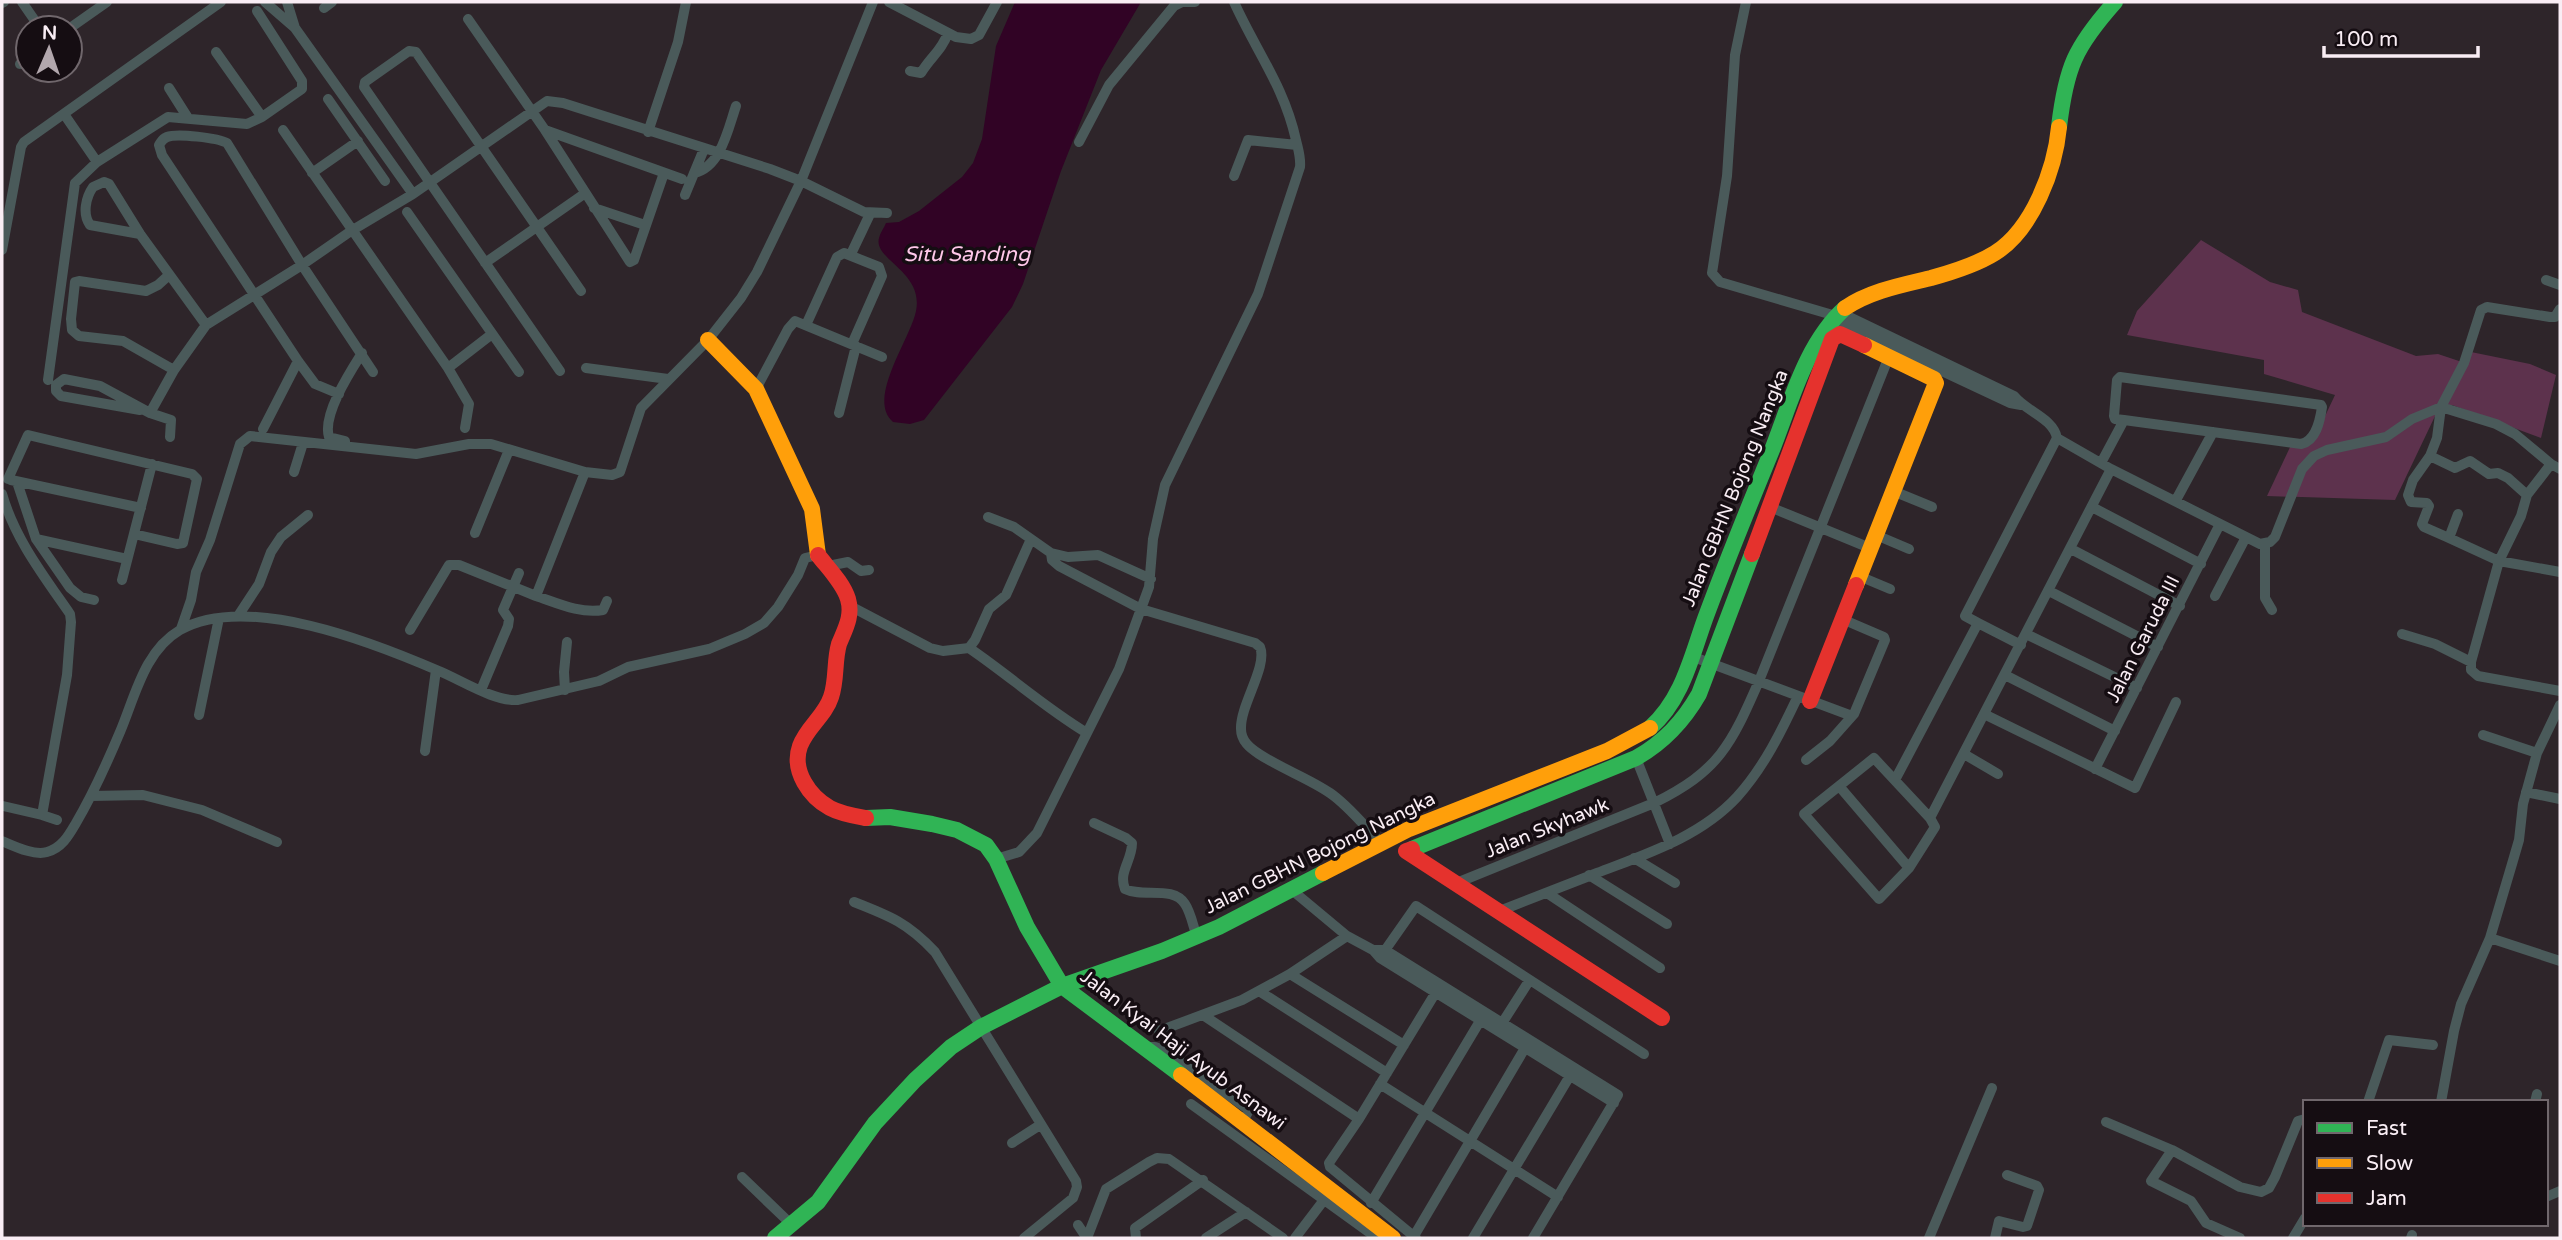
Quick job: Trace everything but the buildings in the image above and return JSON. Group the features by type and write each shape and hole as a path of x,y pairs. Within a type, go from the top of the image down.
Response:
{"street":[{"path":"2,250 24,142 221,2"},
{"path":"265,2 295,28 413,194"},
{"path":"287,2 295,28"},
{"path":"648,132 678,42 686,2"},
{"path":"181,629 191,600 195,572 210,540 240,444 250,436 416,454 482,444 585,472 612,475 620,472 641,408 708,340 753,279 802,181 873,2"},
{"path":"889,2 966,40 975,38 997,2"},
{"path":"1079,142 1098,103 1130,57 1174,6 1182,2 1195,2"},
{"path":"996,859 1019,852 1037,833 1119,669 1151,579 1153,539 1164,485 1258,294 1300,167 1297,145 1282,94 1234,2"},
{"path":"1746,2 1735,55 1727,176 1712,273 1720,282 1836,316 2014,396 2052,425 2057,438 2106,466 2260,544 2265,544 2275,537 2302,468 2314,456 2386,437 2412,419 2441,407 2496,424 2515,434 2555,467 2527,495 2499,561 2471,670 2478,676 2560,691"},
{"path":"1836,316 1849,304 1970,264 1993,254 2009,241 2045,190 2054,159 2072,58 2085,36 2115,2"},
{"path":"84,17 100,4"},
{"path":"48,380 73,189 79,178 97,162 168,117 247,124 299,92 303,84 257,11"},
{"path":"468,19 545,130 584,194 630,261 634,260 664,173"},
{"path":"910,71 920,73 927,60 943,48 948,33"},
{"path":"560,371 363,84 409,51 416,52 581,291"},
{"path":"216,52 262,117"},
{"path":"169,88 188,118"},
{"path":"328,99 385,181"},
{"path":"145,411 205,325 413,194 547,101 802,181 870,214 887,214"},
{"path":"694,173 708,169 736,106"},
{"path":"64,114 97,162"},
{"path":"283,130 448,368 469,404 465,428"},
{"path":"545,130 682,179"},
{"path":"315,384 162,155 159,145 163,139 171,136 206,138 227,143 302,265 373,372"},
{"path":"1234,176 1248,140 1297,145"},
{"path":"312,173 358,141"},
{"path":"685,195 704,149"},
{"path":"140,234 90,225 86,220 86,206 93,187 109,184 140,234 205,325"},
{"path":"485,263 584,194"},
{"path":"594,208 645,225"},
{"path":"407,212 519,372"},
{"path":"851,254 870,214"},
{"path":"806,324 837,257 844,253 851,254 878,267 882,276 854,345 839,413"},
{"path":"169,275 146,291 75,282 71,319 72,330 79,335 120,340 174,370"},
{"path":"2546,280 2560,285"},
{"path":"2560,309 2555,317 2550,317 2483,307 2464,363 2441,407 2437,438 2430,456 2413,480 2408,495 2411,502 2427,503 2429,506 2423,526 2499,561 2560,572"},
{"name":"Jalan GBHN Bojong Nangka","path":"775,1238 807,1213 828,1191 874,1123 915,1080 951,1047 981,1027 1062,986 1197,937 1293,891 1385,840 1607,751 1651,728 1668,710 1681,686 1715,589 1791,402 1818,342 1836,316"},
{"path":"756,389 795,321 882,357"},
{"path":"448,368 492,334"},
{"path":"1406,851 1636,758 1661,743 1686,716 1699,694 1832,339 1840,334 1934,379 1936,383 1842,619 1804,698 1737,797 1710,821 1670,845 1497,912"},
{"path":"708,340 756,389 812,509 823,561 844,591 850,606 930,648 943,651 969,648 1016,681 1037,701 1087,733"},
{"path":"362,353 339,394 327,427 329,437 384,445"},
{"name":"Jalan Skyhawk","path":"1454,884 1654,803 1684,788 1720,756 1737,730 1759,681 1888,359"},
{"path":"263,429 298,361"},
{"path":"586,368 668,379"},
{"path":"2120,377 2322,407 2312,439 2306,444 2213,432 2114,418 2118,380 2120,377"},
{"path":"291,378 339,394"},
{"path":"145,411 100,386 64,379 56,385 56,391 61,396 145,411 172,420 170,437"},
{"path":"1930,818 2092,508 2124,420"},
{"path":"2176,500 2213,432"},
{"path":"94,600 81,597 69,588 36,538 9,480 28,435 192,474 197,478 183,543 134,534"},
{"path":"2057,438 1965,616 2137,688"},
{"path":"294,472 303,443"},
{"path":"475,533 509,450"},
{"path":"2430,456 2455,468 2470,461 2489,474 2498,473 2508,478 2527,495"},
{"path":"122,580 152,464"},
{"path":"536,596 585,472"},
{"path":"9,480 141,508"},
{"path":"1893,491 1932,507"},
{"path":"2,494 19,539 69,614 71,622 66,674 42,815"},
{"path":"1770,507 1819,528 1909,549"},
{"path":"2092,508 2201,564"},
{"path":"2449,538 2458,514"},
{"path":"238,616 258,584 271,552 281,537 308,515"},
{"path":"988,517 1014,527 1051,554 1068,557 1097,555 1151,579"},
{"name":"Jalan Garuda III","path":"2095,769 2220,524"},
{"path":"2215,596 2246,537"},
{"path":"36,538 127,559"},
{"path":"969,648 989,609 1006,596 1031,540"},
{"path":"2265,544 2266,598 2272,610"},
{"path":"2071,549 2180,606"},
{"path":"1051,554 1052,560 1059,566 1141,608 1255,643 1260,647 1262,659 1244,706 1240,727 1244,742 1261,755 1333,795 1385,840 1662,1018"},
{"path":"2,841 37,853 46,853 70,834 91,796 149,662 162,643 181,629 219,618 238,616 309,625 436,670 511,701 599,681 628,667 709,649 753,630 764,623 778,607 805,558 848,562 861,571 869,570"},
{"path":"410,630 449,565 459,565 513,588 579,610 603,610 607,601"},
{"path":"481,690 508,625 508,618 503,610 519,573"},
{"path":"1859,576 1890,589"},
{"path":"2049,591 2158,647"},
{"name":"Jalan Kyai Haji Ayub Asnawi","path":"850,606 850,619 838,648 831,697 800,746 799,768 803,781 820,802 830,808 871,819 890,817 957,831 986,845 996,859 1027,927 1062,986 1243,1121 1327,1196 1393,1238"},
{"path":"199,715 219,618"},
{"path":"1806,760 1830,741 1852,716 1885,639 1842,619"},
{"path":"1895,780 1978,623"},
{"path":"2402,634 2435,644 2471,662"},
{"path":"565,690 564,672 568,642"},
{"path":"1691,656 1852,716"},
{"path":"425,751 436,670"},
{"path":"2005,675 2115,731"},
{"path":"1984,715 2137,788 2176,702"},
{"path":"2441,1100 2461,1004 2490,938 2519,840 2526,792 2537,753 2558,712"},
{"path":"2483,735 2537,753"},
{"path":"1964,754 1998,774"},
{"path":"1636,758 1670,845"},
{"path":"1875,758 1930,818 1935,827 1909,868 1879,899 1876,899 1805,816 1804,812 1839,786 1875,758"},
{"path":"1839,786 1909,868"},
{"path":"2526,792 2560,799"},
{"path":"91,796 143,795 202,810 277,842"},
{"path":"3,806 57,820"},
{"path":"1094,823 1126,838 1132,844 1130,858 1122,873 1125,889 1139,894 1173,894 1182,899 1197,937"},
{"path":"1634,858 1675,883"},
{"path":"1589,876 1667,925"},
{"path":"1293,891 1347,936 1483,1016 1572,1072 1614,1103 1533,1238"},
{"path":"1547,893 1660,968"},
{"path":"854,902 897,918 918,933 935,952 1076,1181 1073,1198 1024,1238"},
{"path":"1379,953 1416,906 1644,1055"},
{"path":"1160,1031 1259,991 1347,936"},
{"path":"2490,938 2560,961"},
{"path":"1290,974 1404,1045"},
{"path":"1500,1027 1529,981"},
{"path":"1438,989 1329,1165 1371,1203 1415,1237 1525,1048"},
{"path":"1259,991 1387,1073"},
{"path":"1203,1014 1359,1119"},
{"path":"1371,1203 1483,1016"},
{"path":"1500,1027 1525,1048 1572,1072"},
{"path":"2369,1100 2389,1040 2433,1045"},
{"path":"1144,1047 1155,1047 1168,1052 1249,1110 1243,1121"},
{"path":"1473,1238 1572,1072"},
{"path":"1380,1084 1558,1196"},
{"path":"1929,1238 1992,1088"},
{"path":"1209,1095 1194,1107 1327,1196 1377,1238"},
{"path":"2106,1122 2172,1150 2240,1186 2262,1192 2269,1188 2298,1121 2303,1120"},
{"path":"1012,1143 1040,1125"},
{"path":"2172,1150 2151,1181 2191,1201 2206,1223 2240,1238"},
{"path":"1077,1224 1086,1238 1106,1189 1157,1158 1169,1158 1283,1238"},
{"path":"1995,1238 1999,1221 2023,1233 2039,1187 2007,1175"},
{"path":"742,1177 792,1226"},
{"path":"1136,1238 1135,1227 1203,1180"},
{"path":"1295,1238 1327,1196"},
{"path":"1206,1238 1246,1212"},
{"path":"2292,1238 2303,1221"}],"shaded area":[{"path":"2201,240 2270,282 2298,290 2302,312 2416,356 2438,354 2468,364 2471,352 2530,364 2556,375 2541,438 2452,405 2436,414 2395,500 2267,496 2291,445 2318,431 2335,395 2264,374 2264,360 2127,335 2137,311"}],"water":[{"name":"Situ Sanding","path":"1015,2 1141,2 1101,70 1061,171 1023,284 1012,307 924,420 910,424 893,422 886,412 884,399 892,369 916,311 916,297 906,276 883,253 879,246 880,236 886,223 899,222 919,211 962,177 973,163 982,139 996,46"}],"traffic: fast":[{"path":"2059,127 2065,88 2075,59 2090,32 2115,2"},
{"path":"1650,728 1670,705 1684,678 1721,576 1801,374 1820,338 1845,308"},
{"path":"1412,849 1636,758 1664,738 1686,714 1699,694 1752,554"},
{"path":"866,818 890,817 932,824 957,830 986,845 996,859 1027,927 1062,986 1181,1075"},
{"path":"775,1238 818,1202 875,1123 915,1080 951,1047 981,1027 1062,986 1162,951 1219,927 1323,873"}],"traffic: slow":[{"path":"1845,308 1876,293 1972,265 1995,253 2020,229 2040,197 2053,161 2059,127"},
{"path":"708,340 756,389 812,509 818,555"},
{"path":"1856,585 1936,383 1934,379 1864,345"},
{"path":"1323,873 1409,829 1607,751 1650,728"},
{"path":"1181,1075 1393,1238"}],"traffic: jam":[{"path":"1752,554 1832,339 1840,334 1864,345"},
{"path":"818,555 843,587 850,611 837,650 831,697 825,710 803,739 798,765 809,790 823,803 839,812 866,818"},
{"path":"1810,701 1856,585"},
{"path":"1412,849 1406,851 1662,1018"}]}
